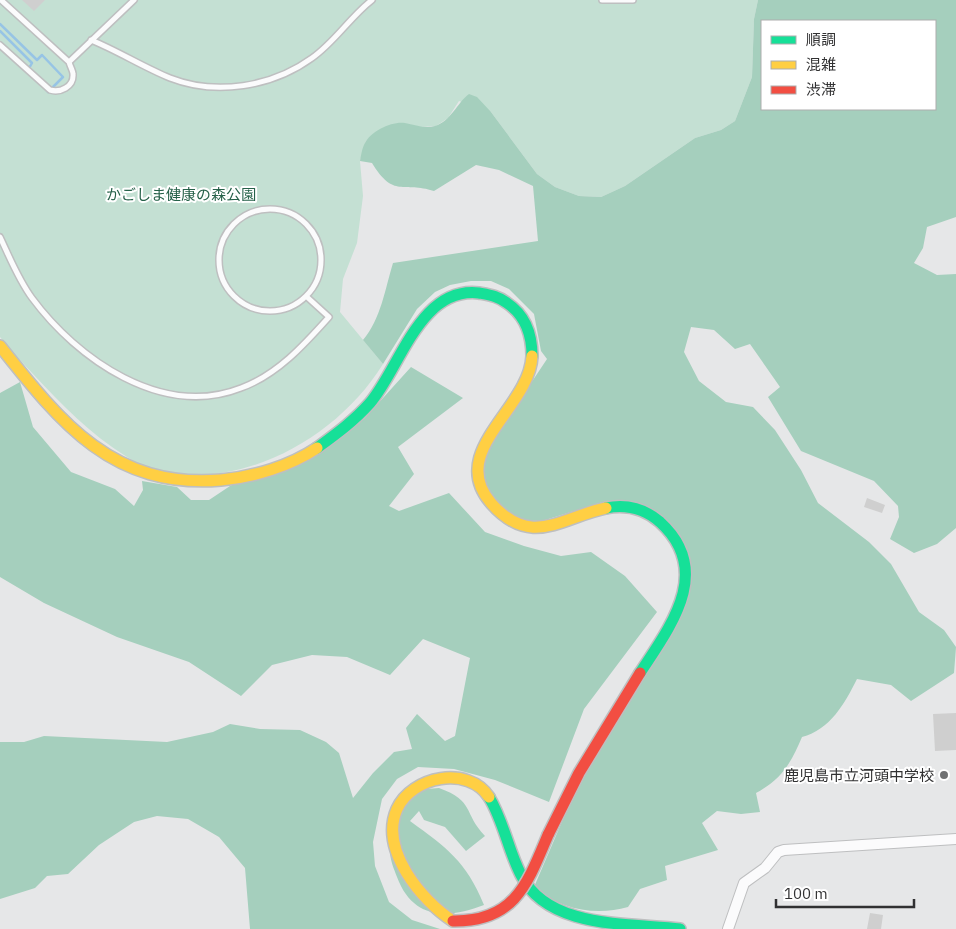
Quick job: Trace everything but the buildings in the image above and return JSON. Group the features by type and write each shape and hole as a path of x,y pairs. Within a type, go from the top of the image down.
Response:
{"street":[{"path":"0,346 72,429 108,457 157,478 191,483 215,482 260,474 280,467 322,444 342,430 370,404 420,322 446,300 466,294 488,293 505,300 513,308 529,333 531,365 525,384 488,436 481,452 478,480 487,498 502,513 532,528 549,527 581,515 612,507 627,507 645,512 658,521 674,539 682,555 686,578 680,608 603,733 557,814 531,876 516,900 505,912 487,920 462,923 453,921 431,905 408,877 398,853 394,828 397,807 410,792 432,781 458,777 480,788 495,804 519,872 530,890 542,901 564,913 577,916 680,929"},
{"path":"728,929 744,883 765,868 778,852 784,850 956,838"}],"lane":[{"path":"0,44 50,90 56,92 63,90 71,82 73,74 69,62 1,0"},
{"path":"69,62 134,0"},
{"path":"91,40 172,79 206,86 237,87 271,79 312,58 372,0"},
{"path":"602,0 633,0"},
{"path":"263,210 290,213 302,222 318,242 321,256 318,276 307,297 284,309 268,311 245,305 235,297 225,284 218,261 220,248 232,225 245,215 263,210"},
{"path":"0,237 20,279 32,297 73,343 109,369 130,381 180,396 202,396 240,389 278,368 329,317 307,297"}],"green space":[{"name":"かごしま健康の森公園","path":"0,0 758,0 754,19 752,77 735,121 721,130 695,138 625,186 601,197 579,196 555,187 537,174 491,112 459,101 448,118 436,126 421,127 402,123 376,132 366,141 360,161 363,196 357,243 343,279 340,312 383,364 363,391 339,416 311,437 281,455 248,467 214,474 180,474 143,467 101,439 55,397 0,337"},
{"path":"758,0 956,0 956,217 927,227 923,248 914,263 937,275 956,274 956,528 937,544 914,553 890,539 899,517 898,506 874,481 801,451 768,397 780,387 750,344 735,349 714,330 691,327 684,352 699,381 726,402 753,407 775,430 801,470 818,503 869,542 891,564 919,612 944,630 956,647 954,673 911,701 891,685 857,679 842,706 829,722 802,737 785,769 773,782 756,793 760,812 741,814 717,811 702,823 718,850 665,866 667,880 640,889 628,907 603,911 579,909 555,901 534,887 609,712 674,611 682,572 671,529 603,502 542,521 504,520 473,470 547,359 541,351 534,314 509,289 491,281 471,281 450,285 435,292 417,309 383,364 363,340 378,313 393,263 538,241 533,186 499,170 476,165 434,191 423,188 400,187 387,181 372,163 360,161 361,154 368,139 382,128 400,123 424,127 441,124 469,94 477,97 491,112 537,174 555,187 579,196 601,197 625,186 695,138 721,130 735,121 752,77 754,19"},
{"path":"411,367 463,398 398,447 414,474 389,506 399,511 449,493 485,532 524,546 561,556 591,552 625,576 657,612 584,709 549,802 495,780 454,769 418,767 397,779 382,799 373,842 375,866 389,902 412,920 440,929 250,929 245,868 219,837 188,819 157,816 134,822 99,845 68,874 47,876 35,888 0,899 0,742 24,742 44,736 167,742 213,732 230,724 260,729 300,730 326,742 339,753 353,798 373,773 394,752 412,749 406,728 417,714 445,741 455,736 470,658 423,639 390,675 347,657 312,655 272,665 241,696 189,662 117,637 44,603 0,577 0,393 20,382 33,427 71,472 115,489 134,506 143,490 142,481 177,487 191,500 209,500 230,486 364,419"},
{"path":"439,788 464,803 478,828 485,836 466,851 445,827 424,820 419,811 410,821 435,839 454,857 470,877 477,890 484,905 457,913 433,912 422,908 412,901 397,877 391,858 392,839 407,799 427,789"}],"waterway":[{"path":"0,24 37,60 42,55 63,77 48,92 43,86"},
{"path":"0,31 32,63 28,70"}],"traffic: fast":[{"path":"317,448 370,403 426,316 441,302 459,294 479,293 490,295 513,308 523,320 529,333 532,356"},
{"path":"606,508 628,507 648,514 660,522 676,541 684,560 685,579 682,599 674,618 640,673"},
{"path":"489,797 521,875 533,893 550,905 569,914 591,920 614,924 680,929"}],"traffic: slow":[{"path":"0,346 45,401 68,425 93,445 120,462 149,474 183,480 233,479 271,470 317,448"},
{"path":"532,356 528,375 518,394 484,447 478,465 480,484 491,503 506,517 520,524 533,527 561,523 606,508"},
{"path":"453,921 429,901 407,873 394,841 393,825 397,809 404,798 415,789 427,782 441,779 455,778 468,781 480,787 489,797"}],"traffic: jam":[{"path":"548,835 579,773 640,673"},
{"path":"453,921 474,920 491,915 516,897 533,870 548,835"}],"place":[{"name":"鹿児島市立河頭中学校","path":"944,775"}]}
